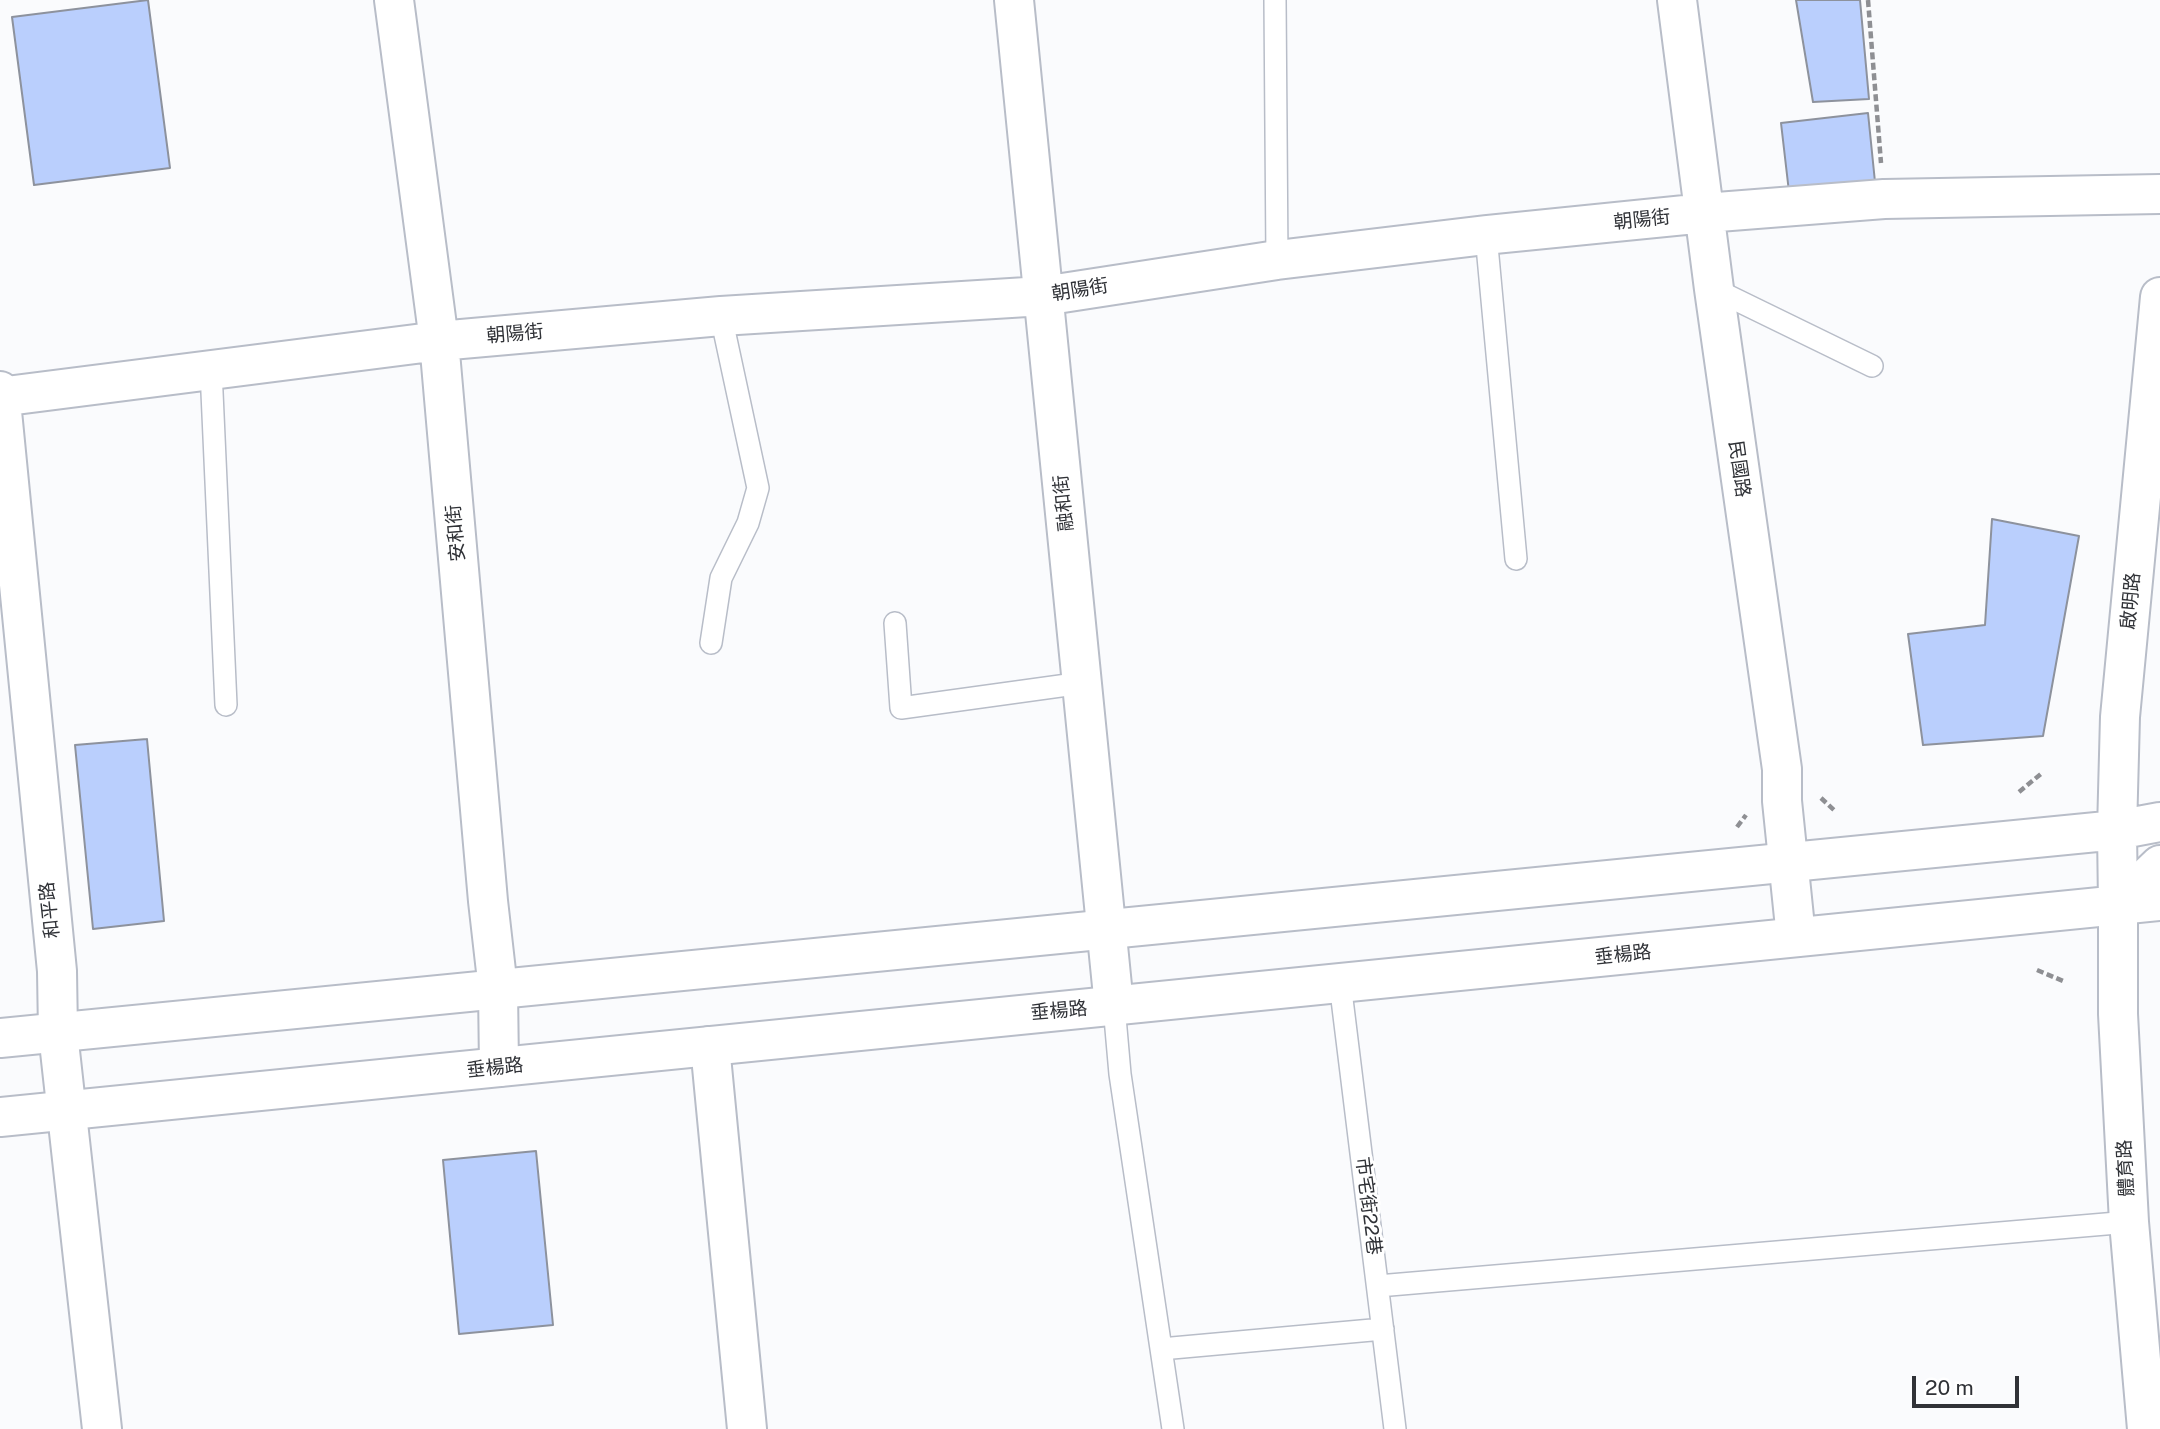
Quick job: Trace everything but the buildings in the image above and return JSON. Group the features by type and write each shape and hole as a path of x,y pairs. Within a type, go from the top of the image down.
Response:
{"street":[{"name":"安和街","path":"394,0 439,341 498,989 499,1067"},
{"name":"融和街","path":"1014,0 1114,1006"},
{"name":"民國路","path":"1677,0 1714,289 1782,769 1782,801 1796,937"},
{"name":"朝陽街","path":"0,397 439,341 721,316 1044,296 1277,260 1486,235 1705,214 1884,199 2160,194"},
{"name":"啟明路","path":"2118,905 2120,717 2160,297"},
{"name":"和平路","path":"0,391 57,971 58,1033 102,1429"},
{"path":"0,1038 1790,863 2117,830 2160,822"},
{"path":"2118,905 2160,865"},
{"name":"垂楊路","path":"0,1117 2160,901"},
{"name":"體育路","path":"2118,905 2118,1014 2129,1222 2152,1379 2147,1429"},
{"path":"710,1046 747,1429"}],"lane":[{"path":"1275,0 1277,260"},
{"path":"1486,235 1516,559"},
{"path":"1714,289 1872,366"},
{"path":"711,643 721,578 748,523 758,488 721,316"},
{"path":"211,370 226,705"},
{"path":"895,623 901,708 1082,683"},
{"name":"市宅街22巷","path":"1340,983 1395,1429"},
{"path":"1114,1006 1120,1074 1173,1429"},
{"path":"1378,1286 2129,1222"},
{"path":"1161,1349 1383,1329"}],"path":[{"path":"1868,0 1884,199"},
{"path":"2019,792 2042,773"},
{"path":"1821,798 1835,811"},
{"path":"2037,970 2063,981"}]}
